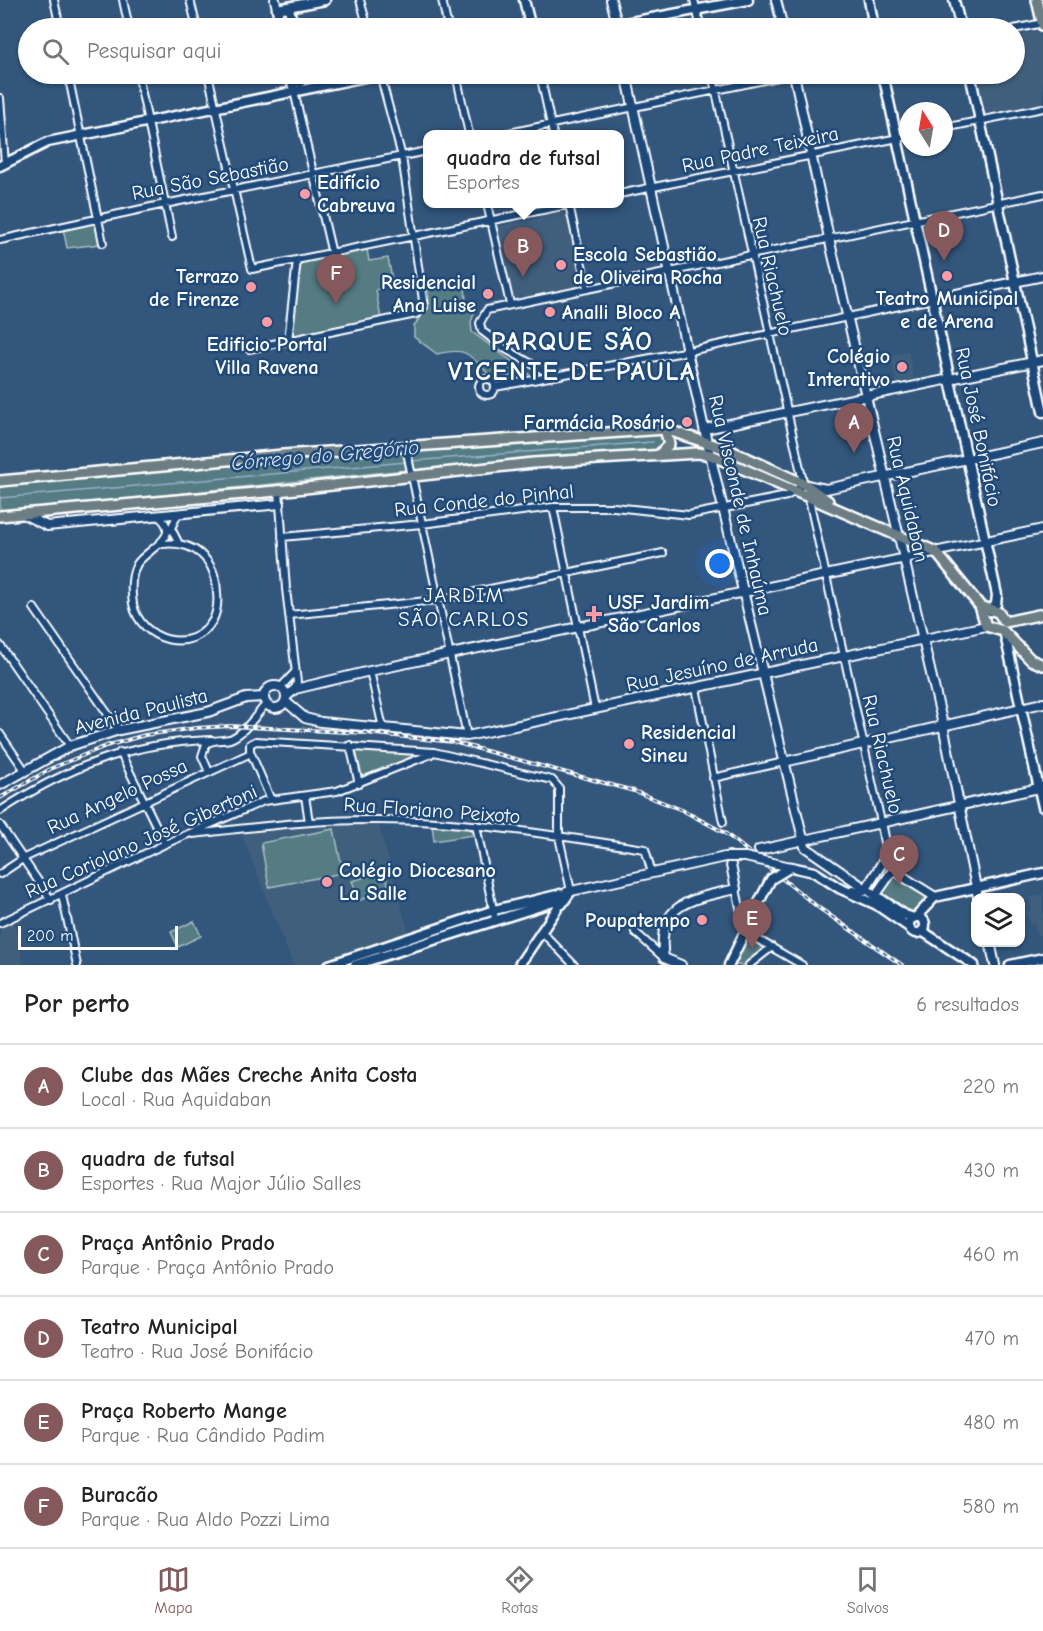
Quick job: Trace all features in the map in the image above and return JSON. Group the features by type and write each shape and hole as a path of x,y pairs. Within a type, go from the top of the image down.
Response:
{"main road":[{"path":"276,4 289,7 325,0"},
{"path":"524,0 528,18"},
{"path":"648,18 695,4 748,0"},
{"path":"869,0 872,18"},
{"path":"954,0 958,18"},
{"path":"1037,0 1043,24"},
{"path":"289,7 291,18"},
{"path":"292,84 294,92"},
{"path":"305,84 306,89"},
{"path":"3,165 48,142 331,84"},
{"name":"Rua José Bonifácio","path":"886,84 899,121"},
{"path":"972,84 1043,412"},
{"name":"Rua José Bonifácio","path":"907,156 915,221 997,595 996,604 987,618"},
{"path":"0,481 283,455 406,451 665,429 707,442 804,484 843,511"},
{"path":"660,454 669,444 665,429"},
{"path":"679,433 674,441 679,453"},
{"path":"0,516 533,463 679,453 711,455 936,552 987,618 1031,660 1043,665"},
{"path":"987,618 998,612 1005,622 1043,614"},
{"path":"1005,635 1041,787 1043,807"},
{"path":"729,965 771,879 791,867 814,872 842,890 875,904 914,932 922,931 974,965"},
{"path":"977,893 1043,873"},
{"path":"842,890 860,892 866,889 905,915 925,922 922,931"},
{"path":"329,965 495,915 559,899 571,891"},
{"path":"910,928 910,923 935,897 971,894"},
{"path":"519,965 540,930 555,913 559,899"},
{"path":"355,965 495,915"},
{"path":"1010,965 1043,958"}],"street":[{"path":"54,0 58,18"},
{"path":"123,0 127,18"},
{"path":"190,0 194,18"},
{"path":"360,0 365,18"},
{"path":"442,0 446,18"},
{"path":"611,0 616,18"},
{"path":"776,0 780,18"},
{"path":"1025,26 1043,24"},
{"path":"70,84 103,243"},
{"path":"140,84 172,237"},
{"path":"210,84 252,268 332,254 552,208"},
{"path":"249,349 422,311 424,307 402,157 383,84"},
{"path":"458,84 468,130"},
{"path":"542,84 552,130"},
{"name":"Rua Visconde de Inhaúma","path":"628,84 689,351 707,442 745,592 802,838"},
{"name":"Rua Riachuelo","path":"714,84 786,413 809,497 887,855 893,870"},
{"path":"525,130 744,84"},
{"name":"Rua Aquidaban","path":"795,84 898,535 906,559 977,893"},
{"path":"294,92 332,254"},
{"path":"0,98 3,165"},
{"path":"953,126 1043,108"},
{"name":"Rua Padre Teixeira","path":"624,193 899,137"},
{"name":"Rua São Sebastião","path":"0,240 165,204 423,153"},
{"path":"553,376 504,348 482,332 482,318 488,310 1043,194"},
{"path":"488,208 510,304"},
{"path":"571,208 587,288"},
{"path":"288,341 297,260"},
{"path":"495,387 689,351 1043,276"},
{"path":"705,429 1043,360"},
{"path":"795,491 804,484 826,489 1043,444"},
{"path":"280,688 285,699 306,718 467,736 406,451"},
{"path":"279,490 296,671 295,689"},
{"name":"Rua Conde do Pinhal","path":"282,537 422,524 553,507 614,507 689,515 787,496 795,491"},
{"path":"23,514 46,526 280,504"},
{"path":"553,507 595,709"},
{"path":"178,514 171,528 178,543"},
{"path":"158,516 166,528 162,544"},
{"path":"296,671 280,688 269,688 265,701 276,708 295,689 370,671 1043,529"},
{"path":"178,543 194,548 211,564 215,574 217,609 205,629 197,635 178,641 160,639 152,634 140,620 134,605 132,586 135,568 144,554 162,544 178,543"},
{"path":"289,615 437,600 663,553"},
{"path":"34,608 119,730"},
{"name":"Rua Jesuíno de Arruda","path":"467,736 923,639 987,618"},
{"path":"0,645 70,746"},
{"path":"370,671 383,728"},
{"path":"696,688 723,822"},
{"name":"Avenida Paulista","path":"0,785 24,769 70,746 119,730 208,712 246,698 265,701 240,734 226,740 178,741 120,752 53,780 0,811"},
{"path":"713,778 1043,703"},
{"path":"0,734 24,769"},
{"path":"209,772 202,750 212,740"},
{"path":"271,800 251,753 250,744 259,740 434,752 556,783 559,788 559,837 571,891 726,857 745,857 791,867"},
{"path":"350,745 359,784"},
{"path":"120,752 165,844"},
{"name":"Rua Coriolano José Gibertoni","path":"0,923 165,844 271,800 305,796 359,784 434,752"},
{"name":"Rua Angelo Possa","path":"0,874 24,858 251,753"},
{"path":"759,849 1041,787"},
{"path":"305,796 309,822"},
{"name":"Rua Floriano Peixoto","path":"193,834 309,822 380,820 476,825 645,849 652,873"},
{"path":"0,825 51,900"},
{"path":"476,825 495,915"},
{"path":"802,838 805,847 866,889 887,855"},
{"path":"726,857 742,917"},
{"path":"875,896 893,870 935,897"},
{"path":"664,958 662,938 665,925 679,906 692,899 736,889"},
{"path":"62,895 77,965"},
{"path":"540,930 574,965"},
{"path":"635,932 664,958 681,965"},
{"path":"750,935 802,965"},
{"path":"749,965 772,947"},
{"path":"991,947 995,965"}],"shaded area":[{"path":"1039,31 1043,50 1043,102 984,114 977,84 1025,84 1025,33"},
{"path":"566,212 582,285 512,299 496,227"},
{"name":"Colégio Interativo","path":"908,351 914,379 896,382 890,355"},
{"name":"Colégio Diocesano La Salle","path":"324,821 379,825 408,931 313,965 293,965 241,833"},
{"path":"1043,894 1043,943 1041,935 1037,935 1034,923 1030,924 1027,911 1032,910 1029,897"},
{"path":"14,919 23,965 0,965 0,926"}],"green space":[{"path":"94,222 100,244 67,248 63,228"},
{"path":"367,249 369,261 388,258 393,284 376,290 381,319 291,339 299,261"},
{"path":"454,278 465,278 466,307 472,307 475,311 471,322 472,332 529,374 493,378 463,352 437,354 414,337 414,326 429,305 427,285"},
{"path":"660,431 667,438 662,450 415,470 411,451"},
{"path":"403,452 406,470 0,512 0,485"},
{"path":"355,749 416,753 417,754 363,779"},
{"path":"432,825 469,828 474,835 434,841"},
{"path":"334,829 343,873 269,887 261,843"},
{"path":"384,871 390,889 360,900 352,881"},
{"path":"894,874 929,898 914,913 908,914 880,896"},
{"path":"194,921 201,936 178,947 171,932"},
{"path":"746,936 764,945 764,951 747,965 731,965"}],"waterway":[{"name":"Córrego do Gregório","path":"411,461 653,442"},
{"name":"Córrego do Gregório","path":"0,498 407,462"}],"railway":[{"path":"0,798 52,768 106,746 145,735 196,728 230,726 366,733 453,742 634,791 682,810 725,833 819,908 902,965"}],"place":[{"name":"Edifício Cabreuva","path":"305,194"},
{"name":"Teatro Municipal","path":"944,261"},
{"name":"Escola Sebastião de Oliveira Rocha","path":"561,265"},
{"name":"Teatro Municipal e de Arena","path":"947,276"},
{"name":"quadra de futsal","path":"523,277"},
{"name":"Terrazo de Firenze","path":"251,287"},
{"name":"Residencial Ana Luise","path":"488,294"},
{"name":"Buracão","path":"336,304"},
{"name":"Analli Bloco A","path":"550,312"},
{"name":"Edificio Portal Villa Ravena","path":"267,322"},
{"name":"Colégio Interativo","path":"902,367"},
{"name":"Farmácia Rosário","path":"687,422"},
{"name":"Clube das Mães Creche Anita Costa","path":"854,453"},
{"name":"USF Jardim São Carlos","path":"594,614"},
{"name":"Residencial Sineu","path":"629,744"},
{"name":"Colégio Diocesano La Salle","path":"327,882"},
{"name":"Praça Antônio Prado","path":"899,885"},
{"name":"Poupatempo","path":"702,920"},
{"name":"Praça Roberto Mange","path":"752,949"}],"district":[{"name":"PARQUE SÃO VICENTE DE PAULA","path":"572,356"},
{"name":"JARDIM SÃO CARLOS","path":"464,607"}]}
